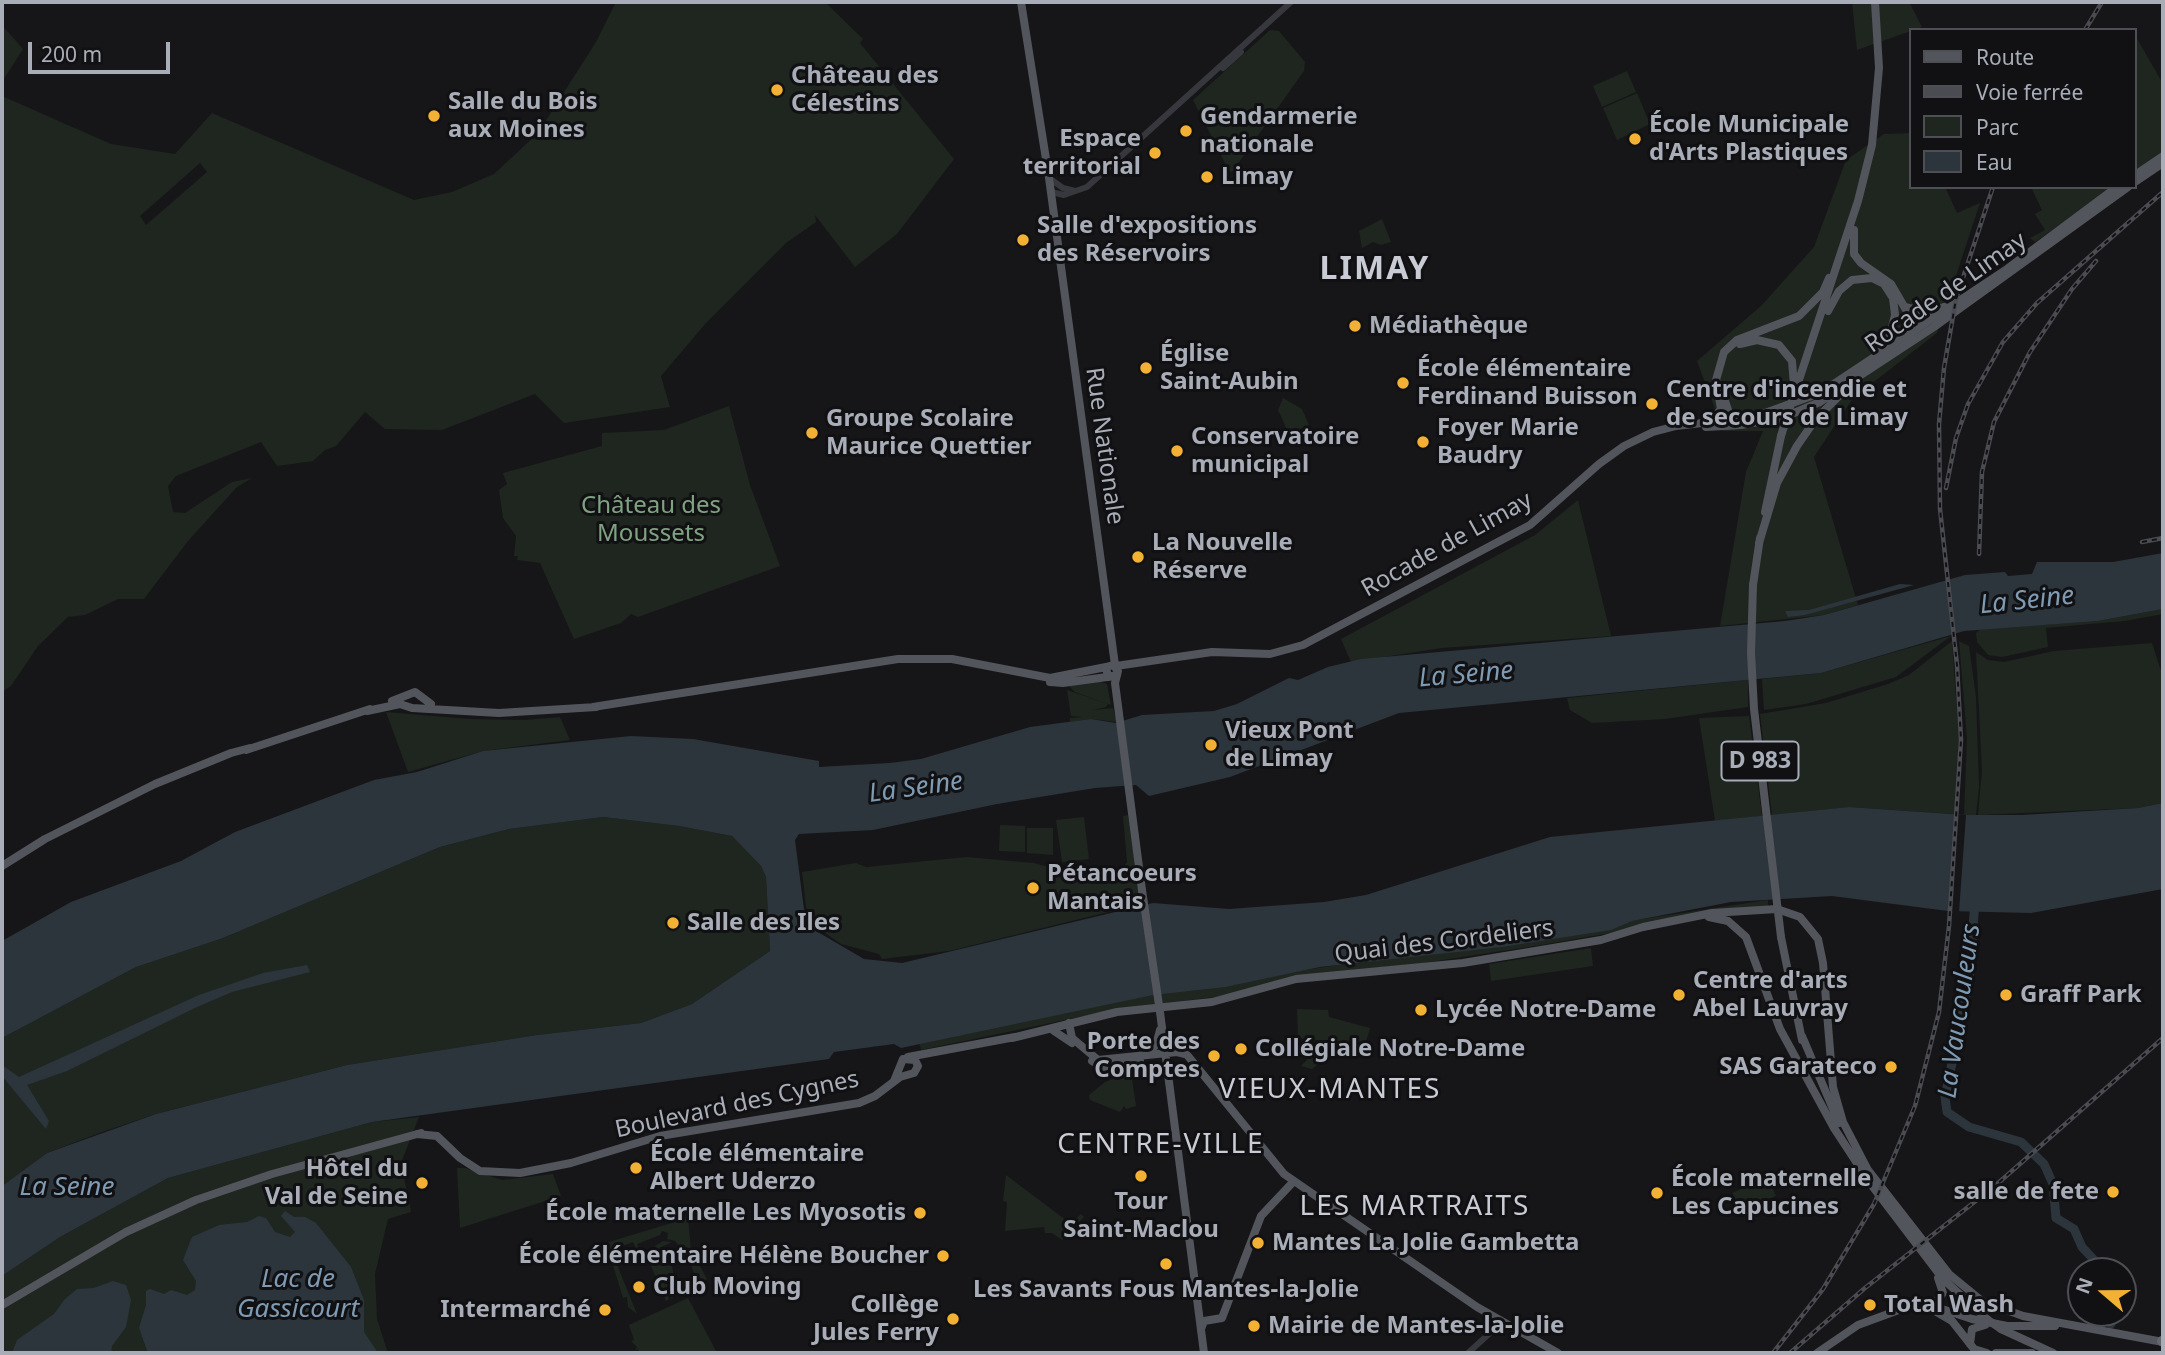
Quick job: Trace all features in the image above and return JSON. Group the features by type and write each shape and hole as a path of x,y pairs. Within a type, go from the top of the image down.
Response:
{"main road":[{"name":"Rue Nationale","path":"1023,2 1054,214 1112,671 1121,719 1161,1018"},
{"name":"D 983","path":"1875,2 1879,39 1876,111 1858,201 1811,347 1789,404 1759,543 1754,585 1751,653 1754,709 1781,937 1802,1036 1816,1082 1839,1134 1881,1199 1963,1301 1988,1320 2053,1353"},
{"path":"2137,174 2163,156"},
{"path":"2137,181 2163,163"},
{"name":"Rocade de Limay","path":"1789,404 1847,377 1965,297 2114,189"},
{"name":"Rocade de Limay","path":"456,710 525,713 593,706 874,663 939,658 1060,678 1212,652 1259,654 1284,651 1303,645 1509,538 1530,525 1616,452 1653,432 1726,419 1799,413 1883,361 2125,189"},
{"path":"1858,201 1852,239 1854,254 1861,263 1891,284 1912,320 1911,334 1897,351"},
{"path":"1726,419 1716,380 1724,352 1737,340 1790,321 1809,308 1823,292 1847,234"},
{"path":"1811,347 1830,305 1843,286 1865,277 1884,284 1894,303 1894,323 1890,335 1883,348 1847,377"},
{"path":"1906,306 1928,313 1965,297"},
{"path":"1751,340 1773,342 1789,356 1795,375 1789,404 1726,419 1722,389 1723,368 1733,349 1751,340"},
{"path":"1759,543 1777,484 1804,435 1830,403 1883,361"},
{"name":"Rocade de Limay","path":"1616,452 1680,429 1726,419"},
{"path":"367,711 415,692 427,703 456,710"},
{"path":"408,694 413,706"},
{"path":"413,706 421,698"},
{"path":"2,866 71,825 155,784 220,758 367,711 398,704 456,710"},
{"name":"Quai des Cordeliers","path":"1012,1038 1106,1015 1173,1004 1206,1003 1296,979 1440,965 1526,952 1601,940 1696,916 1769,909 1787,911 1806,922 1818,939 1826,1040 1834,1095 1843,1122 1869,1172"},
{"path":"1696,916 1728,921 1746,937 1780,1029 1839,1134"},
{"path":"1161,1018 1168,1039 1168,1054"},
{"path":"1161,1018 1168,1054 1204,1353"},
{"path":"1146,1055 1156,1045 1161,1018"},
{"path":"1067,1025 1067,1038"},
{"path":"1067,1025 1074,1040 1098,1060 1186,1054"},
{"name":"Quai des Cordeliers","path":"1012,1038 1054,1031 1067,1025"},
{"path":"1054,1031 1067,1038 1095,1064 1103,1067 1168,1054"},
{"name":"D 983","path":"1802,1036 1841,1127 1869,1172 1949,1274 1964,1289 2001,1309 2067,1325"},
{"path":"928,1052 915,1072 904,1071 902,1062 908,1057 928,1052 1012,1038"},
{"path":"1168,1039 1186,1054 1278,1169 1502,1322 1558,1353"},
{"path":"908,1057 918,1064"},
{"name":"Boulevard des Cygnes","path":"2,1305 102,1245 196,1200 272,1174 417,1134 439,1133 473,1162 502,1173 555,1167 660,1136 853,1105 875,1096 904,1071"},
{"path":"1201,1322 1222,1318 1261,1216 1294,1181"},
{"path":"1930,1263 1943,1289 1941,1299 1932,1306"},
{"path":"1817,1353 1858,1325 1907,1307 1932,1306 2004,1328"},
{"path":"1890,1312 1935,1311 1952,1321 1970,1344 1987,1353"},
{"path":"1970,1344 1970,1333 1976,1326 2075,1327"},
{"name":"D 983","path":"2075,1327 2163,1342"},
{"path":"1996,1353 2032,1353"}],"street":[{"path":"1158,123 1291,2"},
{"path":"1051,192 1078,192 1297,2"},
{"path":"1049,178 1064,192"},
{"path":"1054,214 1057,202 1064,192"},
{"path":"1468,1353 1502,1322"}],"green space":[{"path":"616,2 825,2 863,39 860,43 954,159 897,234 855,267 815,215 816,222 786,243 706,323 661,376 670,407 564,423 535,394 442,430 385,429 365,412 336,446 325,450 313,461 277,466 261,442 176,476 168,486 173,512 185,513 232,482 252,478 237,487 188,541 144,599 118,599 85,615 68,617 38,646 11,686 2,692 2,96 111,144 175,154 212,113 414,200 452,192 494,174 538,133 596,42","holes":["200,163 207,172 146,225 140,216"]},
{"path":"1852,2 1909,2 1922,27 1910,28 1910,31 1857,50"},
{"path":"2,25 23,49 2,82"},
{"path":"1270,30 1279,31 1305,62 1304,71 1232,172 1229,171 1193,100"},
{"path":"2137,38 2163,84 2163,154 2137,171"},
{"path":"1627,71 1636,92 1602,107 1593,86"},
{"path":"1637,93 1650,124 1617,140 1603,108"},
{"path":"1910,133 1910,189 1946,189 1957,213 1980,203 1937,333 1853,398 1814,457 1858,605 1824,615 1720,626 1746,472 1763,431 1723,431 1697,361 1761,306 1814,247 1846,160 1884,134"},
{"path":"2032,189 2111,189 2035,242 2030,238 2045,230 2035,214 2042,210"},
{"path":"1382,219 1391,242 1381,245 1373,242 1362,248 1359,231"},
{"path":"1283,398 1302,409 1309,425 1289,434 1278,410"},
{"name":"Château des Moussets","path":"729,406 750,485 780,566 638,617 631,614 621,623 574,639 540,563 517,560 518,556 514,556 516,536 503,518 499,490 507,484 503,473 602,446 602,433 664,430"},
{"path":"1578,500 1611,636 1442,648 1351,662 1341,639 1535,535"},
{"path":"2163,609 2163,614 2125,621 2046,628 2048,647 2002,657 1988,655 1977,642 1976,633 1981,629 2098,621"},
{"path":"1951,636 1896,677 1806,704 1764,710 1762,679 1821,673"},
{"path":"1952,641 1959,738 1955,814 1849,807 1772,815 1760,714 1826,703 1888,684 1909,675"},
{"path":"1959,641 1969,646 1976,697 1979,787 1976,815 1964,815 1967,738"},
{"path":"2152,643 2163,677 2163,803 2138,808 1978,815 1982,771 1976,652 1988,660 2004,662 2054,651"},
{"path":"1748,680 1748,707 1665,719 1592,723 1570,710 1567,698"},
{"path":"1098,681 1107,684 1111,705 1075,692 1069,686"},
{"path":"1067,690 1108,704 1106,707 1092,710 1113,708 1117,722 1092,719 1070,722 1070,718 1082,717 1071,716"},
{"path":"386,712 469,719 525,720 560,717 570,740 483,751 408,772"},
{"path":"1749,716 1762,816 1715,821 1699,718"},
{"path":"1128,815 1141,904 949,951 882,959 879,954 841,944 818,928 806,907 802,872 856,863 866,867 966,857 1034,863 1077,875 1113,873 1122,869 1127,862 1123,816"},
{"path":"603,817 679,826 732,836 761,866 766,877 770,951 692,1004 641,1023 537,1035 347,1065 156,1114 102,1132 47,1153 2,1186 2,1038 136,967 223,938 440,847 509,829"},
{"path":"1084,817 1089,859 1062,862 1056,820"},
{"path":"1000,825 1025,826 1025,852 999,851"},
{"path":"1027,828 1053,828 1053,855 1027,853"},
{"path":"1768,900 1768,906 1535,946 1423,963 1320,973 1215,997 1123,1008 921,1050 919,1042 1140,995"},
{"path":"1591,948 1593,966 1491,981 1489,964"},
{"path":"1297,1009 1328,1010 1329,1017 1370,1028 1363,1053 1339,1048 1312,1069 1301,1066 1325,1041 1298,1038"},
{"path":"1131,1072 1136,1106 1126,1109 1124,1106 1120,1112 1090,1100 1089,1095 1105,1082"},
{"path":"419,1117 401,1163 411,1212 388,1219 375,1274 377,1319 388,1353 2,1353 2,1276 60,1237 168,1178 372,1122"},
{"path":"457,1168 502,1180 553,1174 561,1196 460,1228"},
{"path":"1006,1175 1071,1224 1081,1214 1084,1217 1062,1240 1052,1233 1045,1233 1044,1227 1005,1231 1007,1202 1003,1201"},
{"path":"1768,1177 1776,1196 1751,1206 1738,1203 1732,1193"},
{"path":"688,1218 691,1250 707,1279 698,1284 688,1257 675,1241 667,1239 668,1233 662,1231 660,1235 637,1244 644,1259 658,1252 655,1246 663,1241 672,1242 659,1248 664,1249 672,1267 674,1276 670,1278 674,1288 679,1287 682,1293 671,1298 664,1283 669,1299 666,1301 649,1261 643,1264 633,1242 611,1250 637,1314 628,1307 627,1297 623,1298 608,1249 599,1245"},
{"path":"688,1298 716,1351 640,1353 638,1349 635,1350 637,1347 631,1341 634,1340 629,1325"}],"water":[{"name":"La Seine","path":"2163,553 2163,609 2098,621 1964,631 1821,673 1399,713 1230,777 1149,796 1136,785 1095,788 997,804 873,830 799,834 795,840 804,909 816,931 864,959 902,963 1153,903 1229,909 1324,902 1366,895 1550,837 1849,807 1966,815 2022,815 2138,808 2163,803 2163,889 2031,913 1948,911 1832,896 1731,902 1632,921 1611,930 1502,947 1320,967 1225,987 1153,995 901,1048 894,1044 834,1052 829,1059 372,1122 168,1178 60,1237 2,1276 2,1186 47,1153 156,1114 347,1065 537,1035 641,1023 692,1004 770,951 766,877 761,866 732,836 679,826 603,817 509,829 440,847 223,938 136,967 2,1038 2,941 71,902 181,861 235,832 374,780 417,772 483,751 631,736 693,739 819,761 819,767 890,763 921,759 1030,727 1091,719 1116,723 1142,715 1214,711 1237,704 1289,678 1298,680 1328,667 1361,659 1785,621 1824,615 1965,575 2005,572 2008,576 2032,574 2037,562 2113,562"},
{"path":"1900,584 1914,585 1805,615 1788,617 1785,611 1809,610"},
{"path":"307,965 310,972 232,992 67,1071 27,1085 49,1121 46,1129 2,1076 2,1065 19,1077 199,995 263,973"},
{"name":"Lac de Gassicourt","path":"285,1211 294,1217 305,1217 316,1223 351,1267 364,1300 364,1332 378,1353 148,1353 139,1328 146,1305 146,1291 150,1289 164,1294 171,1290 187,1295 195,1290 196,1281 183,1260 192,1237 219,1225 247,1222 259,1216 266,1218 275,1232 290,1237 295,1232 281,1216"},
{"path":"113,1281 126,1285 131,1300 126,1327 112,1346 111,1353 12,1353 17,1340 54,1314 77,1289 94,1288"}],"pier":[{"path":"1955,814 1966,815 1959,912 1948,911"}],"waterway":[{"name":"La Vaucouleurs","path":"1975,901 1969,981 1945,1097 1947,1112 1969,1127 2021,1142 2044,1164 2053,1184 2056,1218 2074,1229 2082,1247 2091,1257"}],"railway":[{"path":"2086,28 2102,2"},
{"path":"1773,1353 1823,1289 1874,1204 1915,1106 1939,1012 1949,926 1961,740 1957,665 1940,509 1939,424 1944,368 1956,299 1992,189"},
{"path":"1946,488 1956,438 1968,404 2003,342 2037,303 2163,192"},
{"path":"1979,554 1982,472 1994,422 2030,352 2072,289 2096,261"},
{"path":"2142,542 2163,538"},
{"path":"1790,1353 1865,1288 1996,1185 2163,1038"}],"place":[{"name":"Château des Célestins","path":"777,90"},
{"name":"Salle du Bois aux Moines","path":"434,116"},
{"name":"Gendarmerie nationale","path":"1186,131"},
{"name":"École Municipale d'Arts Plastiques","path":"1635,139"},
{"name":"Espace territorial","path":"1155,153"},
{"name":"Limay","path":"1207,177"},
{"name":"Salle d'expositions des Réservoirs","path":"1023,240"},
{"name":"Médiathèque","path":"1355,326"},
{"name":"Église Saint-Aubin","path":"1146,368"},
{"name":"École élémentaire Ferdinand Buisson","path":"1403,383"},
{"name":"Centre d'incendie et de secours de Limay","path":"1652,404"},
{"name":"Groupe Scolaire Maurice Quettier","path":"812,433"},
{"name":"Foyer Marie Baudry","path":"1423,442"},
{"name":"Conservatoire municipal","path":"1177,451"},
{"name":"La Nouvelle Réserve","path":"1138,557"},
{"name":"Vieux Pont de Limay","path":"1211,745"},
{"name":"Pétancoeurs Mantais","path":"1033,888"},
{"name":"Salle des Iles","path":"673,923"},
{"name":"Centre d'arts Abel Lauvray","path":"1679,995"},
{"name":"Graff Park","path":"2006,995"},
{"name":"Lycée Notre-Dame","path":"1421,1010"},
{"name":"Collégiale Notre-Dame","path":"1241,1049"},
{"name":"Porte des Comptes","path":"1214,1056"},
{"name":"SAS Garateco","path":"1891,1067"},
{"name":"École élémentaire Albert Uderzo","path":"636,1168"},
{"name":"Tour Saint-Maclou","path":"1141,1176"},
{"name":"Hôtel du Val de Seine","path":"422,1183"},
{"name":"salle de fete","path":"2113,1192"},
{"name":"École maternelle Les Capucines","path":"1657,1193"},
{"name":"École maternelle Les Myosotis","path":"920,1213"},
{"name":"Mantes La Jolie Gambetta","path":"1258,1243"},
{"name":"École élémentaire Hélène Boucher","path":"943,1256"},
{"name":"Les Savants Fous Mantes-la-Jolie","path":"1166,1264"},
{"name":"Club Moving","path":"639,1287"},
{"name":"Total Wash","path":"1870,1305"},
{"name":"Intermarché","path":"605,1310"},
{"name":"Collège Jules Ferry","path":"953,1319"},
{"name":"Mairie de Mantes-la-Jolie","path":"1254,1326"}],"district":[{"name":"LIMAY","path":"1375,270"},
{"name":"VIEUX-MANTES","path":"1330,1090"},
{"name":"CENTRE-VILLE","path":"1161,1145"},
{"name":"LES MARTRAITS","path":"1415,1207"}]}
